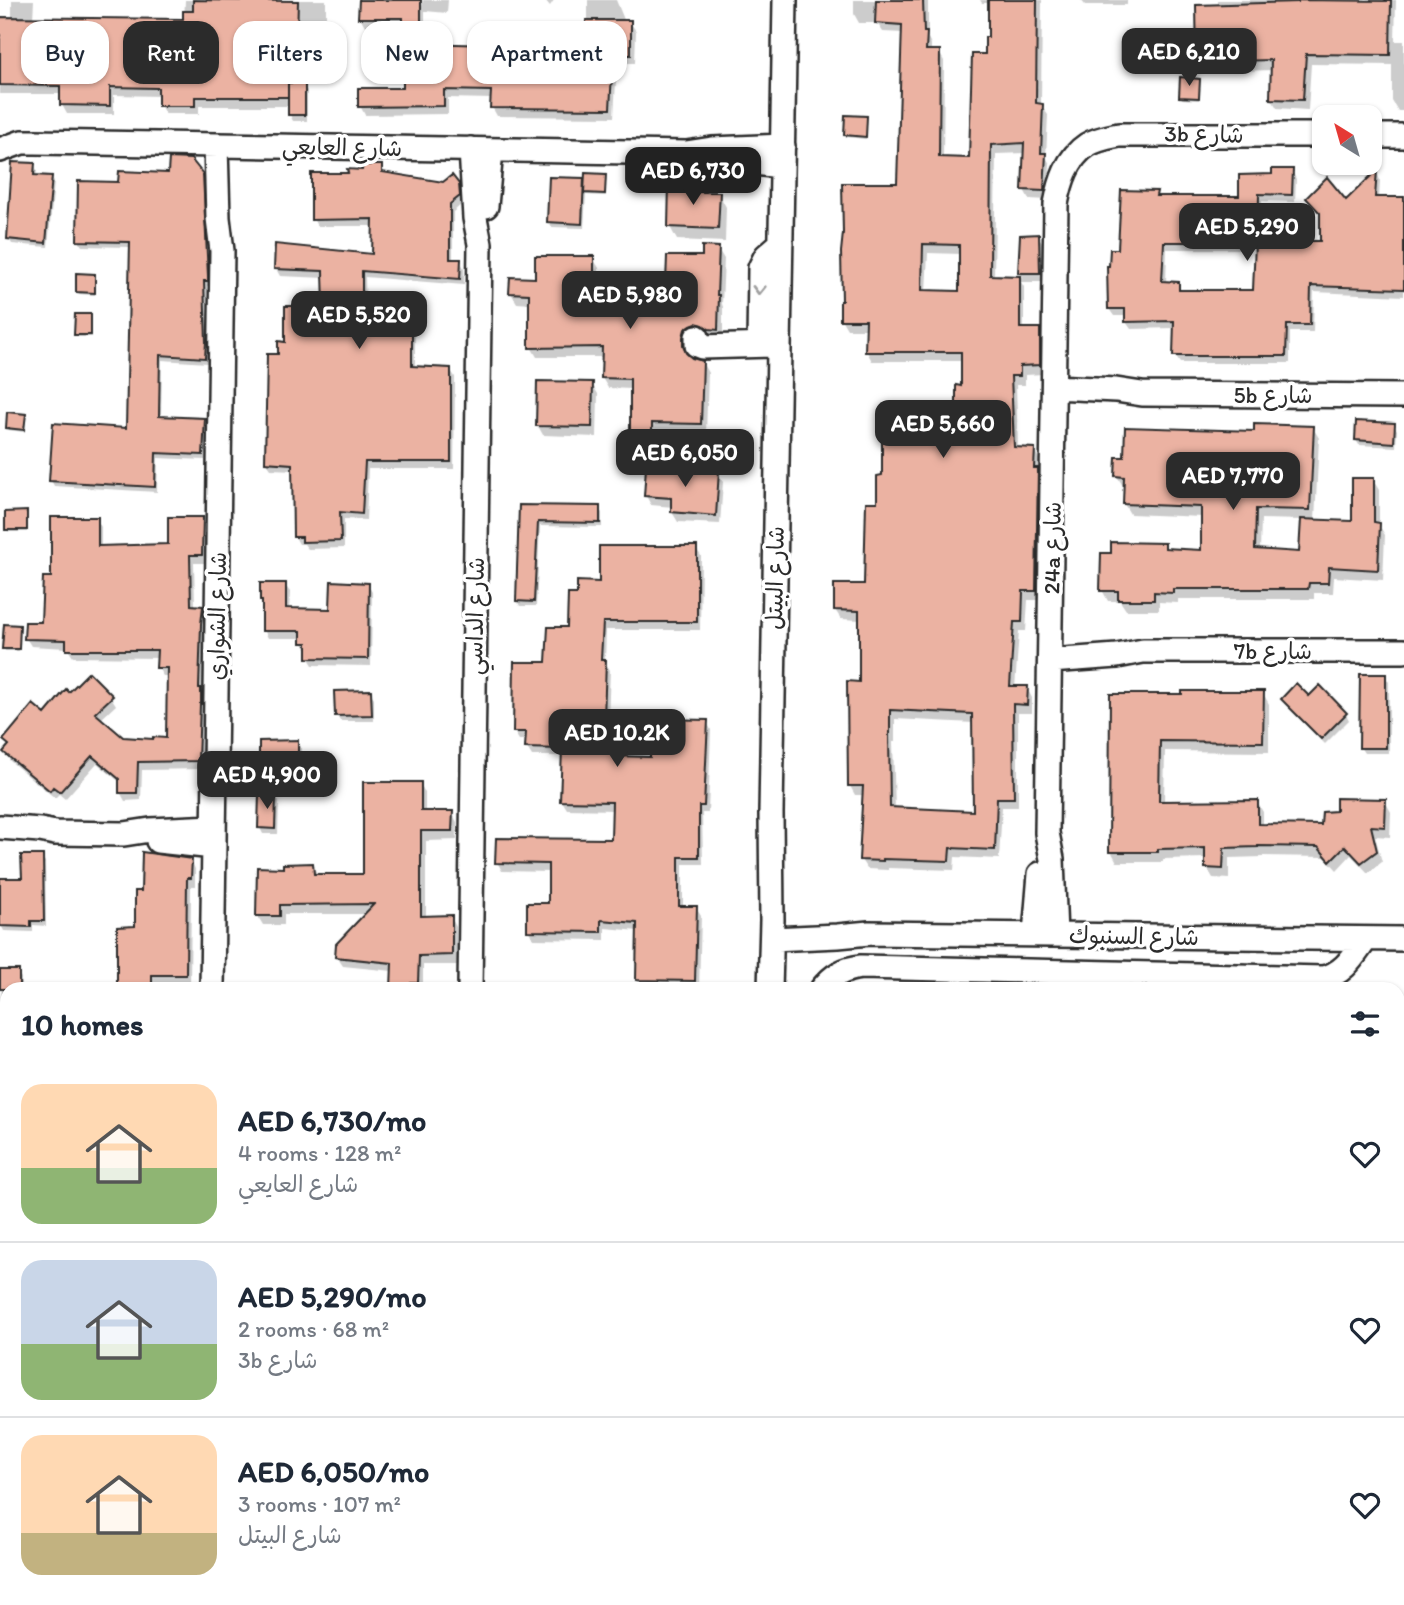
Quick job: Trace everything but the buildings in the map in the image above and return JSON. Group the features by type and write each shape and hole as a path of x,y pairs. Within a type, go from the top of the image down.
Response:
{"street":[{"name":"شارع البيتل","path":"770,982 769,345 781,243 785,0"},
{"name":"3b شارع","path":"1086,146 1119,135 1137,134 1312,135"},
{"path":"1382,136 1404,136"},
{"name":"شارع العايعي","path":"0,149 22,142 35,142 686,153 712,149 783,156"},
{"name":"شارع الشواري","path":"212,982 222,243 218,218 225,145"},
{"name":"24a شارع","path":"1045,935 1052,859 1048,833 1056,204 1065,172 1086,146"},
{"name":"شارع الداسي","path":"470,982 480,244 475,218 481,150"},
{"path":"697,337 697,345 702,347 769,345"},
{"name":"5b شارع","path":"1054,396 1116,390 1142,394 1404,396"},
{"name":"7b شارع","path":"1050,652 1118,646 1143,651 1404,651"},
{"path":"0,827 124,834 150,830 214,837"},
{"path":"0,841 32,838 55,832"},
{"name":"شارع السنبوك","path":"772,930 838,936 867,933 1404,939"},
{"path":"867,933 903,968"},
{"path":"827,982 839,973 861,967 1324,978 1344,968 1366,939"}]}
